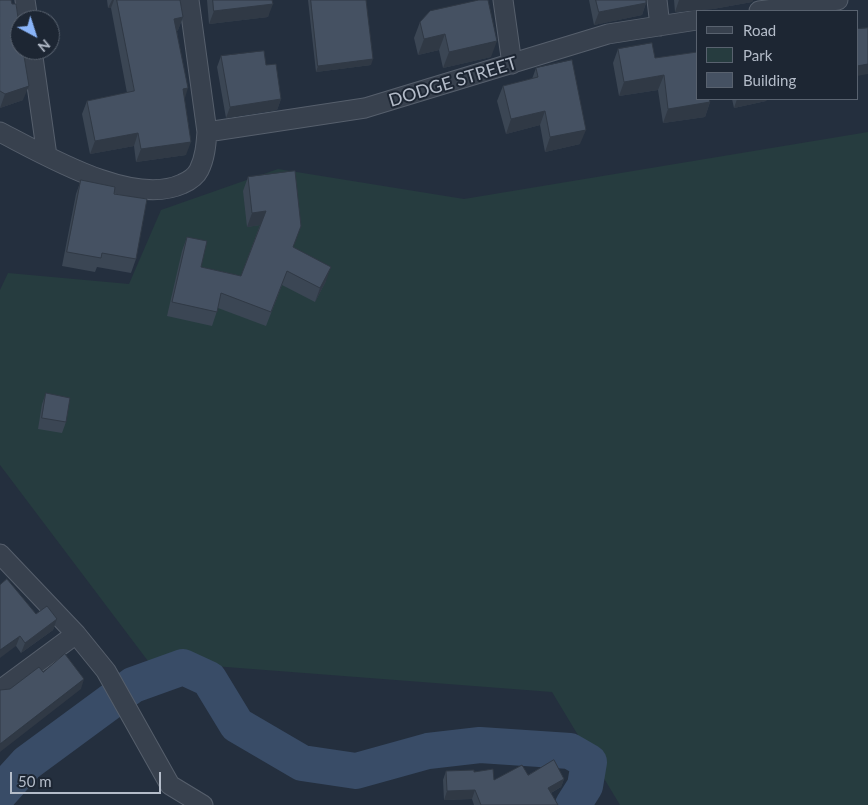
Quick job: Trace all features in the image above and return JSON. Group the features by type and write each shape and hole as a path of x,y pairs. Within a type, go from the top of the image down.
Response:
{"street":[{"path":"0,132 47,156 129,188 171,189 190,180 199,171 205,153 207,132 188,0"},
{"path":"503,0 512,64"},
{"path":"657,0 660,26"},
{"path":"767,10 838,0"},
{"name":"DODGE STREET","path":"207,132 366,108 608,34 696,20"},
{"path":"33,60 47,156"},
{"path":"2,558 76,634 106,671 170,785 203,805"},
{"path":"0,690 76,634"}],"green space":[{"path":"868,132 868,805 620,805 552,692 148,661 0,465 0,290 8,273 129,284 161,210 278,169 464,199"}],"building":[{"path":"0,0 11,0 12,4 16,4 17,10 10,10 10,60 25,60 29,86 5,94 0,91"},
{"path":"117,0 180,0 183,17 174,19 188,88 183,89 191,142 141,149 138,133 95,141 87,101 134,91"},
{"path":"213,0 272,0 273,4 214,11"},
{"path":"311,0 366,0 373,59 318,66"},
{"path":"479,0 488,0 497,41 449,52 445,34 424,39 420,22 430,11"},
{"path":"596,0 646,0 646,3 599,12"},
{"path":"868,28 868,64 858,66 858,29"},
{"path":"652,43 655,58 696,52 696,100 709,100 710,102 668,109 664,75 624,82 618,49"},
{"path":"264,51 266,65 276,64 281,99 230,107 221,56"},
{"path":"572,60 586,130 550,137 545,111 511,119 503,86 538,77 536,68"},
{"path":"295,171 301,226 293,247 331,267 320,288 287,271 271,312 221,293 217,312 172,302 187,237 207,241 201,267 241,276 266,211 252,213 248,177"},
{"path":"81,180 115,187 114,194 147,199 136,259 102,253 101,258 67,252"},
{"path":"46,393 70,398 66,422 42,418"},
{"path":"7,579 36,614 47,606 57,619 25,643 20,636 0,650 0,585"},
{"path":"65,654 84,679 0,744 0,690 10,689 39,667 43,672"},
{"path":"554,760 564,779 548,788 558,805 481,805 475,790 447,791 446,771 474,770 474,772 493,769 494,780 522,765 528,775"}],"waterway":[{"path":"0,793 27,763 133,685 183,667 209,679 237,725 302,763 356,771 428,751 480,745 570,751 589,762 585,786 573,805"}]}
